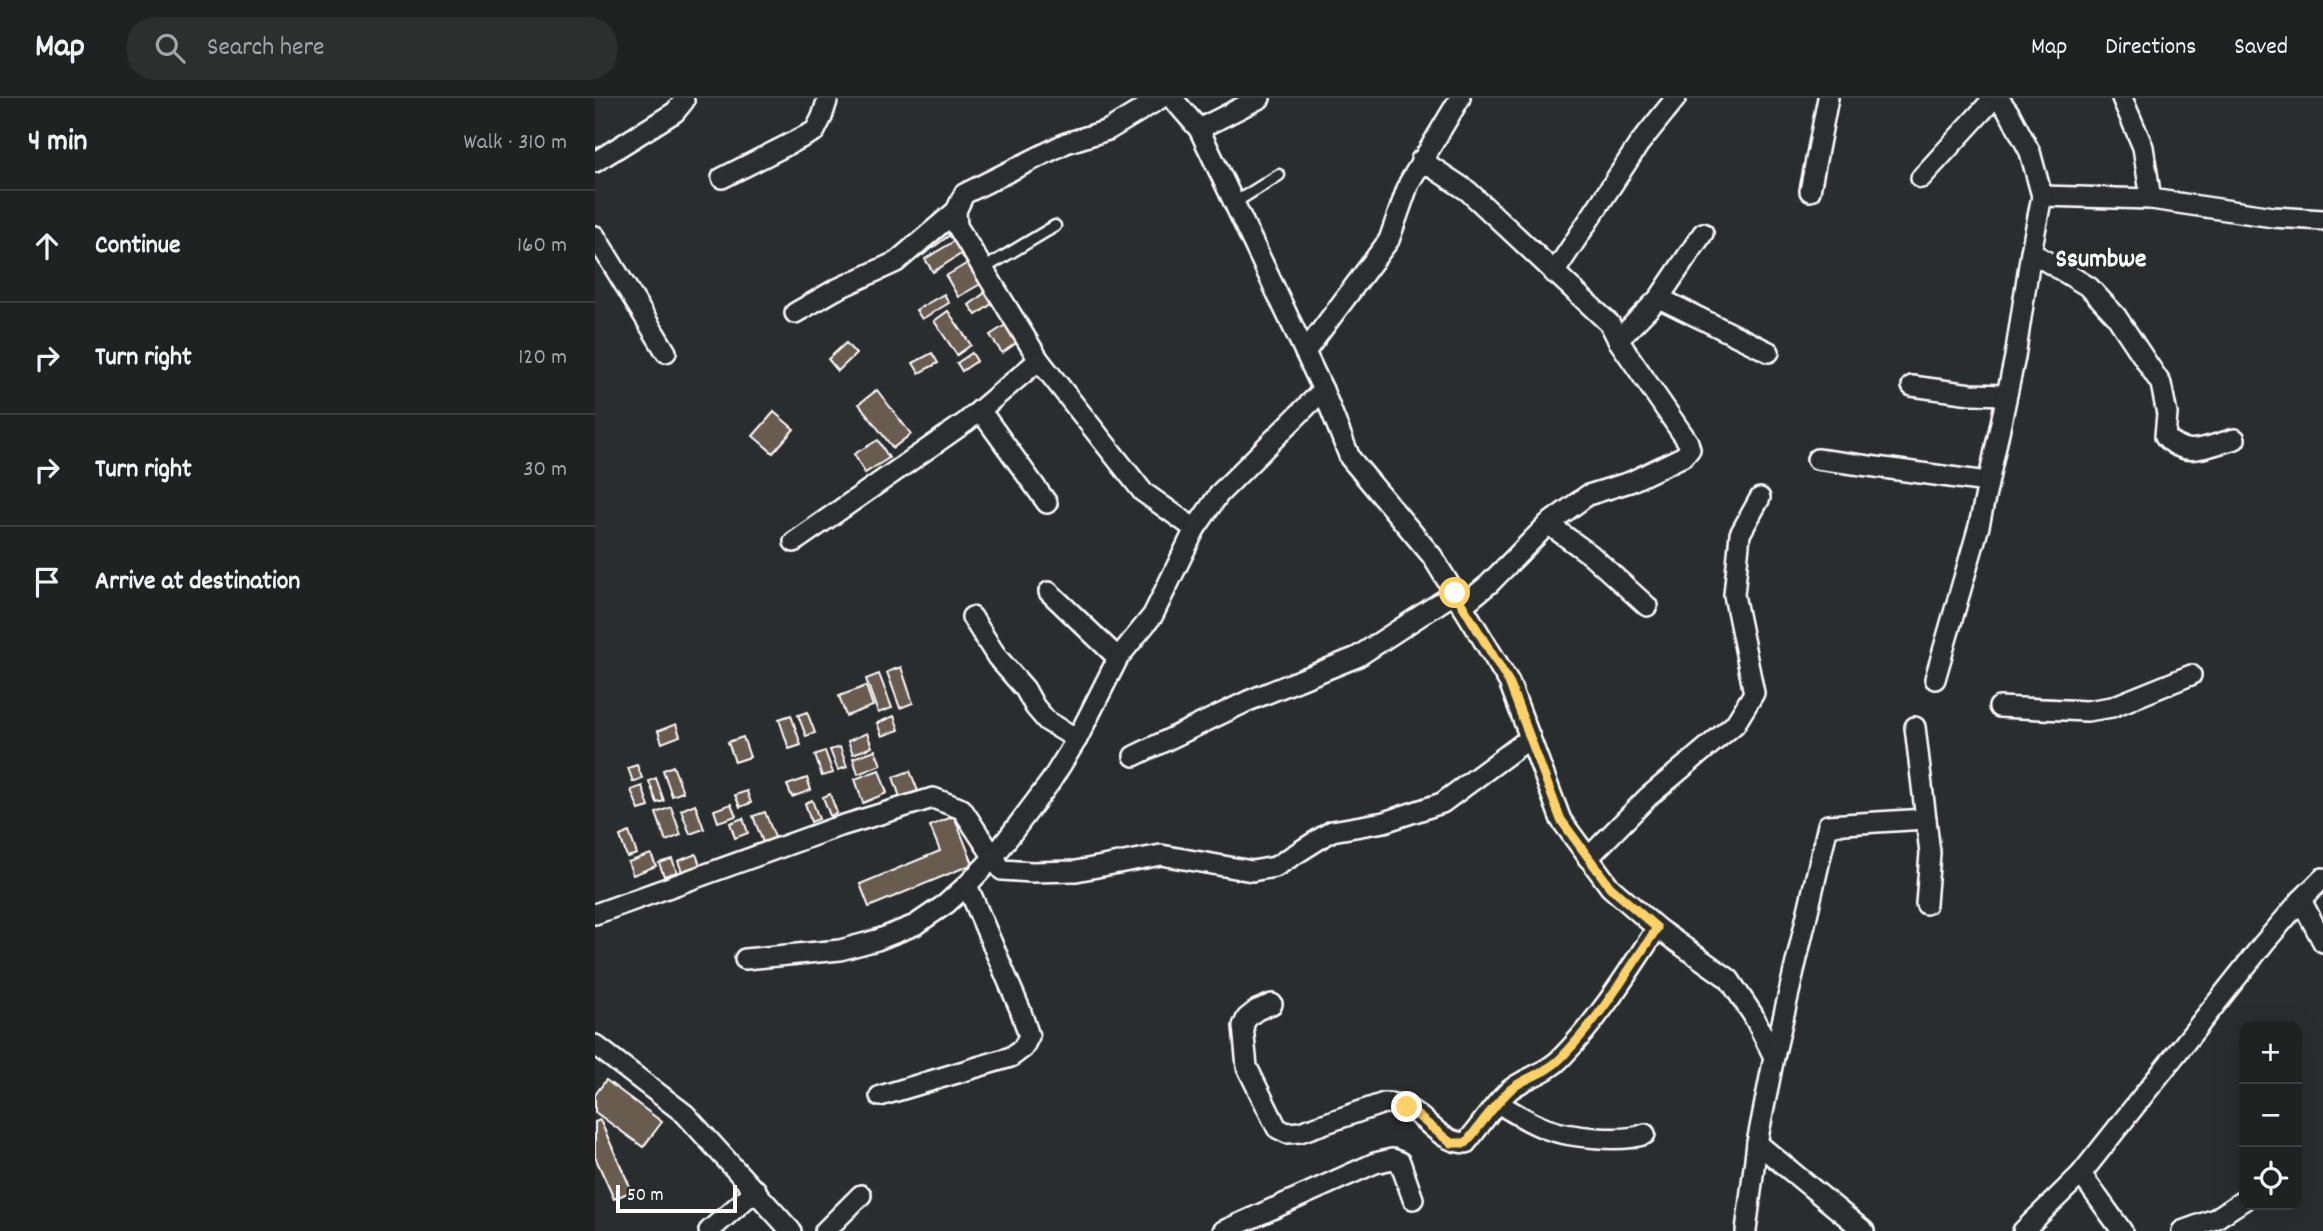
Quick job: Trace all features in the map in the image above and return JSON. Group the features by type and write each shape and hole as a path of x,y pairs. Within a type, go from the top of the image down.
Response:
{"street":[{"path":"595,162 675,112 684,101 683,98"},
{"path":"722,178 815,131 828,98"},
{"path":"795,313 835,290 896,262 956,211 964,194 1066,143 1108,130 1161,98"},
{"path":"1172,98 1199,129 1323,390 1350,458 1432,556 1509,682 1561,820 1610,887 1657,928 1729,979 1753,1015 1774,1056"},
{"path":"1199,129 1260,98"},
{"path":"1305,352 1389,240 1409,183 1460,98"},
{"path":"1554,273 1639,144 1677,98"},
{"path":"1810,191 1828,98"},
{"path":"1921,178 1996,98 2010,114 2030,152 2042,195 2015,357 1979,526 1935,679"},
{"path":"2122,98 2143,147 2151,200"},
{"path":"1135,756 1248,701 1357,657 1489,584 1548,524 1588,495 1630,482 1684,456 1690,449 1610,324 1468,191 1421,160"},
{"path":"2042,195 2151,200 2273,217 2323,220"},
{"path":"956,211 957,226 1039,360 1143,492 1195,529"},
{"path":"1618,340 1659,298 1703,233"},
{"path":"595,236 666,352"},
{"path":"2031,252 2089,287 2116,316 2161,384 2167,414 2165,436 2174,447 2189,451 2235,439"},
{"path":"1659,298 1769,352"},
{"path":"794,542 966,422 1039,360"},
{"path":"1912,386 2006,396"},
{"path":"744,959 840,950 877,940 915,925 946,904 967,885 993,858 1051,781 1077,739 1118,658 1153,615 1195,529 1219,494 1323,390"},
{"path":"980,410 1047,503"},
{"path":"1817,459 1987,482"},
{"path":"1588,858 1648,797 1735,724 1754,693 1734,595 1740,534 1760,498"},
{"path":"1548,524 1591,555 1647,606"},
{"path":"1049,592 1118,658"},
{"path":"971,617 997,657 1025,689 1047,721 1077,739"},
{"path":"1999,707 2087,711 2112,707 2191,675"},
{"path":"1915,727 1930,853 1926,904"},
{"path":"595,914 834,828 933,798 962,809 1002,870 1076,871 1161,855 1252,871 1275,867 1332,831 1384,822 1442,803 1530,738"},
{"path":"1746,1231 1757,1143 1774,1056 1828,825 1926,819"},
{"path":"2023,1231 2081,1174 2301,900 2323,878"},
{"path":"880,1096 1011,1057 1023,1048 1029,1036 967,885"},
{"path":"2301,900 2323,942"},
{"path":"1272,1004 1257,1010 1247,1018 1243,1026 1247,1067 1277,1128 1287,1133 1300,1132 1384,1103 1396,1103 1407,1107 1451,1143 1466,1143 1513,1088 1559,1061 1601,1014 1657,928"},
{"path":"595,1045 685,1114 791,1231"},
{"path":"1498,1103 1549,1130 1612,1139 1634,1138 1645,1134"},
{"path":"1757,1143 1864,1231"},
{"path":"1223,1231 1375,1163 1392,1159 1400,1162 1413,1199"},
{"path":"2081,1174 2122,1231"},
{"path":"709,1231 756,1190"},
{"path":"825,1231 862,1195"},
{"path":"2182,1231 2215,1219 2239,1203"}],"lane":[{"path":"1234,203 1279,175"},
{"path":"983,270 1055,226"}],"building":[{"path":"945,228 950,235 923,255 918,249"},
{"path":"956,240 964,252 933,272 925,259"},
{"path":"971,261 984,282 958,297 946,276"},
{"path":"986,292 993,303 976,315 969,305"},
{"path":"944,294 949,303 922,319 916,310"},
{"path":"948,311 971,345 957,355 934,321"},
{"path":"1007,324 1019,341 1002,353 990,335"},
{"path":"846,343 856,354 838,371 828,359"},
{"path":"932,353 938,363 919,373 913,363"},
{"path":"972,353 977,361 962,371 957,363"},
{"path":"877,390 911,434 893,448 859,404"},
{"path":"774,412 794,429 773,453 753,436"},
{"path":"878,440 889,458 865,473 854,454"},
{"path":"901,667 913,703 900,708 887,672"},
{"path":"879,674 892,708 878,713 866,679"},
{"path":"866,686 873,706 846,716 839,696"},
{"path":"807,712 815,733 806,736 798,715"},
{"path":"791,715 801,745 789,749 779,719"},
{"path":"894,716 899,730 882,736 877,723"},
{"path":"676,724 680,736 662,743 658,731"},
{"path":"867,733 872,747 853,754 848,741"},
{"path":"743,737 750,757 735,762 728,742"},
{"path":"840,747 847,767 838,770 830,750"},
{"path":"875,750 881,765 858,774 853,758"},
{"path":"825,751 833,773 822,776 815,755"},
{"path":"637,765 642,778 633,782 628,768"},
{"path":"673,766 683,792 672,796 663,770"},
{"path":"879,770 887,793 863,803 855,779"},
{"path":"910,771 918,791 900,797 893,777"},
{"path":"656,778 664,801 657,803 649,781"},
{"path":"807,778 811,790 792,797 787,785"},
{"path":"642,786 649,807 639,810 631,790"},
{"path":"747,791 751,803 740,807 735,795"},
{"path":"830,794 837,813 830,816 823,797"},
{"path":"812,800 819,819 811,822 805,803"},
{"path":"695,804 704,829 690,834 681,810"},
{"path":"731,804 736,816 718,822 714,810"},
{"path":"671,807 681,835 666,841 656,813"},
{"path":"765,812 776,840 764,845 753,816"},
{"path":"954,816 973,864 869,907 860,884 940,851 930,826"},
{"path":"743,818 748,833 735,838 730,823"},
{"path":"629,832 637,854 627,857 620,836"},
{"path":"651,854 656,866 633,875 628,862"},
{"path":"696,854 701,868 683,874 678,861"},
{"path":"672,859 677,872 664,876 659,863"},
{"path":"606,1080 662,1122 643,1147 595,1112 595,1095"},
{"path":"600,1120 632,1191 614,1199 595,1157 595,1122"}],"district":[{"name":"Ssumbwe","path":"2101,257"}],"route":[{"path":"1407,1107 1451,1143 1466,1143 1502,1097 1559,1061 1601,1014 1657,928 1610,887 1561,820 1509,682 1455,593"}]}
